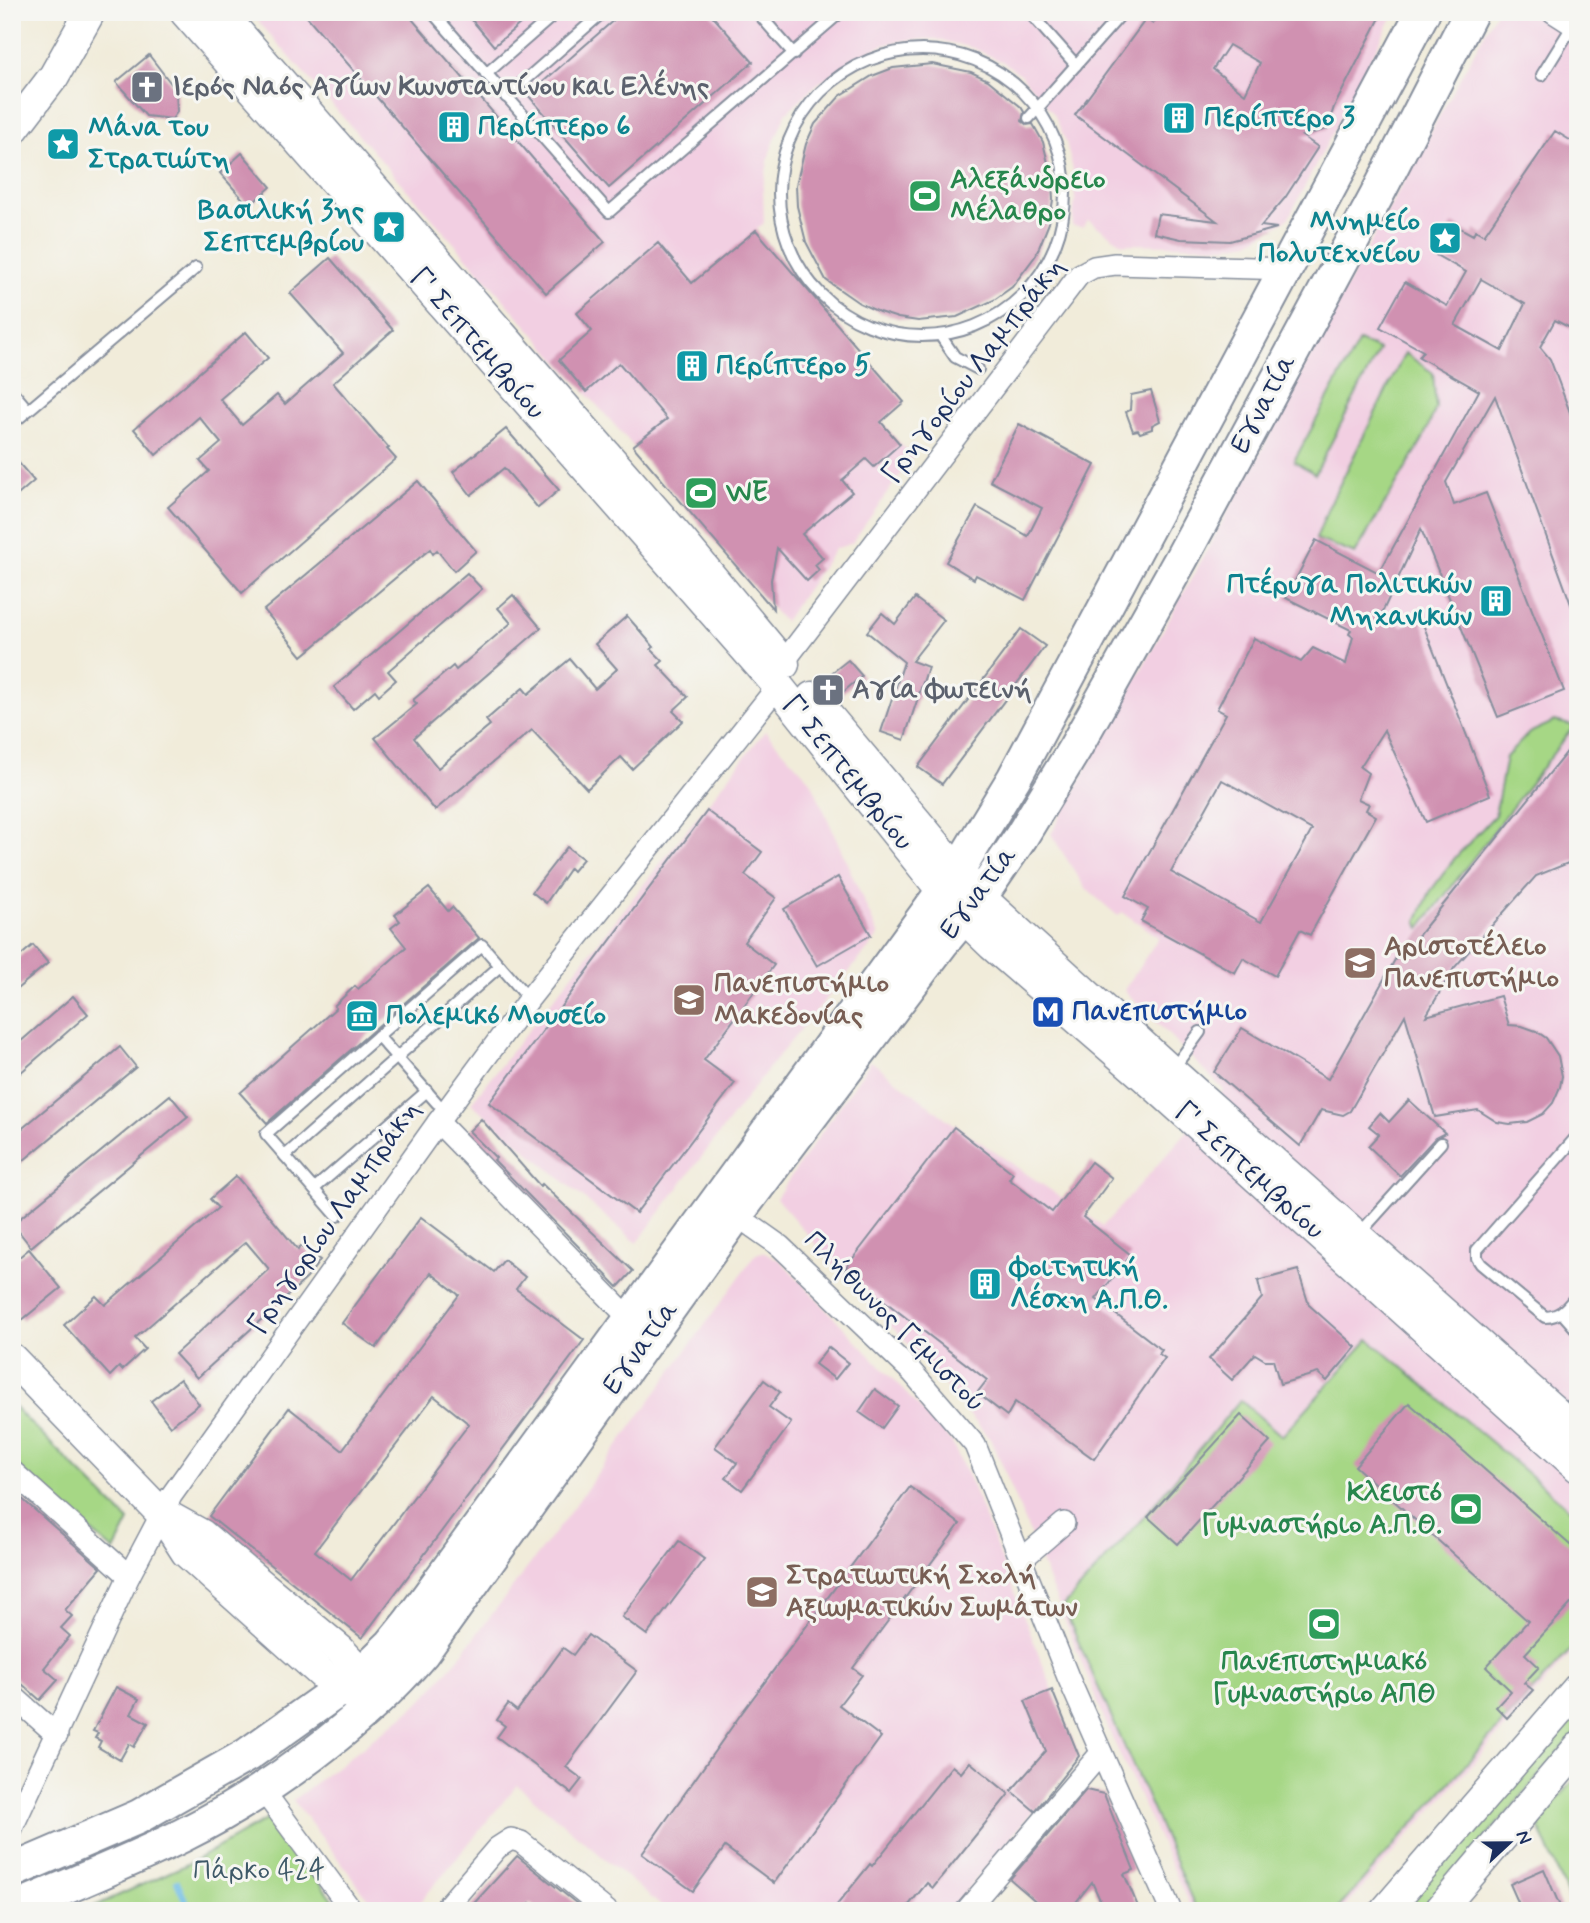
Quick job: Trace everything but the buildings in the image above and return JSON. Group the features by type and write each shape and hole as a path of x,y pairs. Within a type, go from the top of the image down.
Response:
{"main road":[{"path":"12,131 54,76 90,12"},
{"name":"Γ' Σεπτεμβρίου","path":"185,12 251,67 548,407 681,540 781,675 961,894 992,945 1173,1103 1578,1467"},
{"name":"Γ' Σεπτεμβρίου","path":"220,12 251,67"},
{"name":"Εγνατία","path":"359,1689 423,1652 736,1215 961,894 1014,778 1423,12"},
{"name":"Εγνατία","path":"359,1689 630,1319 961,894 1021,837 1181,559 1376,197 1471,12"},
{"name":"Γ' Σεπτεμβρίου","path":"961,894 1171,1071 1577,1430"},
{"path":"12,1359 161,1513 202,1535 340,1650 359,1689"},
{"path":"1385,1911 1578,1688"},
{"path":"14,1910 176,1839 262,1789 336,1735 359,1689"},
{"path":"12,1871 116,1827 171,1800 359,1689"},
{"path":"1439,1911 1578,1748"}],"street":[{"name":"Γρηγορίου Λαμπράκη","path":"12,1828 161,1513 437,1112 529,999 781,675 1076,277 1094,267 1115,264 1285,269"},
{"path":"437,1112 630,1319"},
{"name":"Πλήθωνος Γεμιστού","path":"736,1215 769,1238 799,1264 912,1371 968,1435 985,1464 1021,1560 1101,1753 1171,1911"},
{"path":"12,1471 129,1576"},
{"path":"1021,1560 1064,1523"},
{"path":"12,1695 57,1735"},
{"path":"975,1908 1101,1753"},
{"path":"262,1789 352,1911"},
{"path":"443,1911 497,1848 511,1839 521,1842 607,1911"}],"lane":[{"path":"432,12 608,212 841,12"},
{"path":"486,74 557,12"},
{"path":"506,97 603,12"},
{"path":"757,12 794,54"},
{"path":"1029,12 1076,65"},
{"path":"1029,118 1123,12"},
{"path":"1542,75 1559,19"},
{"path":"905,50 950,52 978,61 1016,85 1038,108 1055,139 1064,175 1064,212 1055,248 1036,280 1009,307 976,326 940,335 902,335 866,325 840,310 808,279 793,253 780,210 782,165 791,136 805,110 836,78 876,57 905,50"},
{"path":"12,424 196,268"},
{"path":"940,335 955,357 978,369"},
{"path":"12,391 28,410"},
{"path":"337,1216 267,1134 482,945 529,999"},
{"path":"285,1156 500,966"},
{"path":"1171,1071 1200,1032"},
{"path":"378,1036 427,1091 437,1112"},
{"path":"314,1189 427,1091"},
{"path":"1578,1135 1477,1250 1477,1258 1481,1264 1545,1317 1562,1313 1578,1294"},
{"path":"1357,1236 1441,1143"},
{"path":"1562,1313 1578,1331"}],"shaded area":[{"path":"250,12 1395,12 1288,219 1249,242 1228,246 1123,244 1088,220 1083,227 1072,226 1075,200 1073,170 1066,142 1054,114 1021,75 1003,62 973,48 935,39 907,40 883,45 858,57 817,84 786,113 770,152 763,187 764,223 756,230 904,402 882,422 900,444 914,455 852,543 835,549 784,622 633,446"},
{"name":"Αριστοτέλειο Πανεπιστήμιο","path":"1496,12 1578,12 1578,1646 1342,1911 1192,1911 1111,1735 990,1439 916,1352 844,1277 776,1198 871,1061 948,1120 1103,1226 1224,1090 1124,990 1159,937 1122,912 1118,916 1085,888 1051,834 1262,450 1342,295"},
{"name":"Πανεπιστήμιο Μακεδονίας","path":"765,731 811,781 879,936 771,1065 637,1243 471,1103"},
{"name":"Στρατιωτική Σχολή Αξιωματικών Σωμάτων","path":"762,1252 780,1260 951,1441 972,1485 1079,1756 949,1911 667,1911 517,1785 413,1911 378,1911 293,1800 422,1700 453,1665 565,1519 756,1254"}],"green space":[{"path":"1359,341 1379,350 1315,474 1294,461"},
{"path":"1405,353 1433,373 1436,408 1422,441 1355,554 1316,539 1328,508"},
{"path":"1555,721 1574,726 1420,928 1417,921 1430,892 1455,858 1495,815 1506,757 1529,733"},
{"name":"Πανεπιστημιακό Γυμναστήριο ΑΠΘ","path":"1369,1339 1578,1516 1578,1642 1336,1911 1197,1911 1063,1607 1143,1518 1240,1400 1282,1436"},
{"path":"12,1405 129,1521 114,1551 12,1464"},
{"path":"1578,1704 1578,1729 1574,1735 1423,1911 1399,1911"},
{"path":"1578,1776 1578,1911 1574,1911 1537,1822"},
{"name":"Πάρκο 424","path":"271,1817 341,1911 84,1911 192,1862"}],"waterway":[{"path":"177,1882 190,1911"}],"place":[{"name":"Ιερός Ναός Αγίων Κωνσταντίνου και Ελένης","path":"147,87"},
{"name":"Περίπτερο 3","path":"1179,118"},
{"name":"Περίπτερο 6","path":"454,127"},
{"name":"Μάνα του Στρατιώτη","path":"63,144"},
{"name":"Αλεξάνδρειο Μέλαθρο","path":"925,196"},
{"name":"Βασιλική 3ης Σεπτεμβρίου","path":"389,227"},
{"name":"Μνημείο Πολυτεχνείου","path":"1445,238"},
{"name":"Περίπτερο 5","path":"692,366"},
{"name":"WE","path":"701,493"},
{"name":"Πτέρυγα Πολιτικών Μηχανικών","path":"1496,601"},
{"name":"Αγία Φωτεινή","path":"828,690"},
{"name":"Αριστοτέλειο Πανεπιστήμιο","path":"1360,963"},
{"name":"Πανεπιστήμιο Μακεδονίας","path":"689,1000"},
{"name":"Πανεπιστήμιο","path":"1048,1012"},
{"name":"Πολεμικό Μουσείο","path":"362,1016"},
{"name":"Φοιτητική Λέσχη Α.Π.Θ.","path":"985,1284"},
{"name":"Κλειστό Γυμναστήριο Α.Π.Θ.","path":"1466,1509"},
{"name":"Στρατιωτική Σχολή Αξιωματικών Σωμάτων","path":"762,1592"},
{"name":"Πανεπιστημιακό Γυμναστήριο ΑΠΘ","path":"1324,1624"}]}
